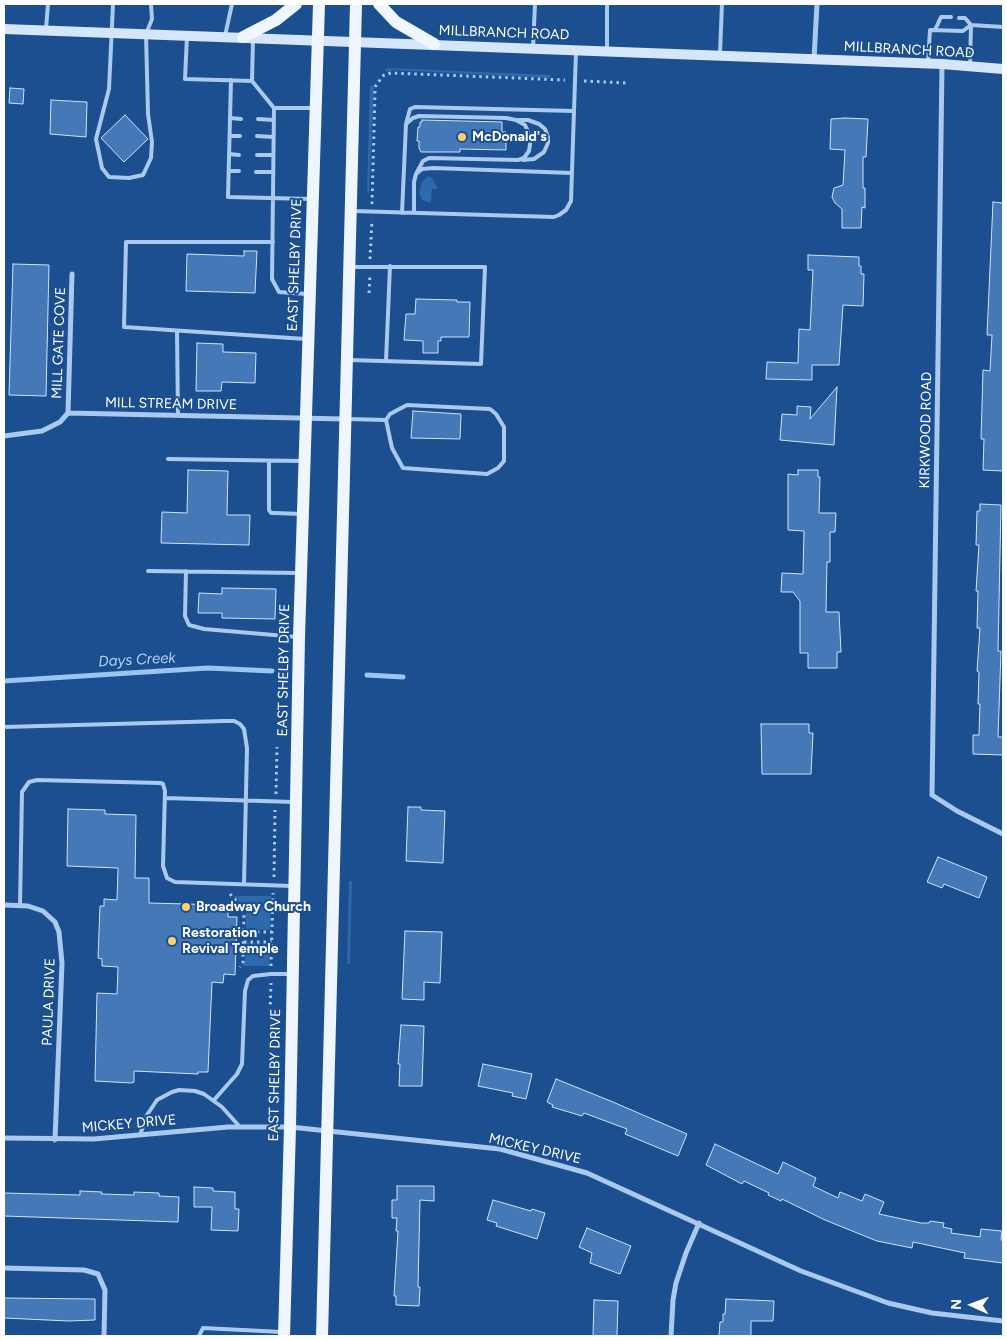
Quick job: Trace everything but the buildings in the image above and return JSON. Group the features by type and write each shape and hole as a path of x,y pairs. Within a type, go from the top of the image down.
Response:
{"main road":[{"path":"248,37 276,20 296,4"},
{"name":"EAST SHELBY DRIVE","path":"284,1334 290,1127 299,637 319,4"},
{"path":"322,1336 356,4"},
{"path":"379,4 396,22 434,44"},
{"name":"MILLBRANCH ROAD","path":"4,29 942,64 1003,69"}],"street":[{"path":"814,60 817,4"},
{"name":"KIRKWOOD ROAD","path":"942,64 932,795 957,812 1003,834"},
{"name":"MILL GATE COVE","path":"68,413 72,274"},
{"path":"4,436 42,431 60,422 68,413"},
{"name":"MILL STREAM DRIVE","path":"68,413 345,419"},
{"name":"PAULA DRIVE","path":"4,905 36,908 43,911 56,922 59,932 62,963 55,1140"},
{"name":"MICKEY DRIVE","path":"4,1138 94,1139 192,1129 290,1127 500,1149 587,1173 801,1271 888,1303 932,1313 1003,1321"},
{"path":"671,1336 676,1283 699,1223"},
{"path":"4,1268 92,1271 98,1274 102,1280 104,1290 104,1336"}],"lane":[{"path":"46,30 48,4"},
{"path":"113,4 109,89 96,139 102,168 109,177 129,178 143,175 151,158 152,142 148,114 146,34 152,19 151,4"},
{"path":"225,36 232,4"},
{"path":"533,48 535,4"},
{"path":"607,4 607,51"},
{"path":"720,56 722,4"},
{"path":"935,30 941,17 951,17"},
{"path":"959,18 964,18 971,25 970,66"},
{"path":"928,64 930,30 963,31 971,25 1003,27"},
{"path":"187,35 185,78 252,81"},
{"path":"248,37 252,81 274,108 272,280 279,292 309,294"},
{"path":"351,211 560,216 571,201 576,50"},
{"path":"231,80 228,198 312,199"},
{"path":"402,213 406,124 410,109 415,107 574,111"},
{"path":"274,108 315,108"},
{"path":"406,124 418,116 528,120 539,124 548,137 547,147 540,156 534,159 429,158 423,161 414,182 414,213"},
{"path":"231,118 241,119"},
{"path":"258,119 274,120"},
{"path":"516,120 525,125 531,138 529,151 524,158 518,160"},
{"path":"230,136 240,136"},
{"path":"257,136 273,137"},
{"path":"229,154 239,155"},
{"path":"257,155 273,155"},
{"path":"416,174 422,170 433,168 572,173"},
{"path":"228,171 239,171"},
{"path":"256,172 273,172"},
{"path":"273,242 126,242 124,327 308,339"},
{"path":"386,361 390,266"},
{"path":"347,360 481,364 485,267 349,267"},
{"path":"177,331 178,415"},
{"path":"407,405 490,409 496,414 504,427 504,461 498,468 487,474 403,468 392,448 386,420 390,414 407,405"},
{"path":"345,419 386,420"},
{"path":"168,459 305,461"},
{"path":"269,461 269,510 276,514 303,514"},
{"path":"148,570 302,573"},
{"path":"186,571 185,616 189,625 204,629 299,637"},
{"path":"4,727 234,721 240,724 246,736 244,884"},
{"path":"20,906 22,792 29,782 42,780 158,781 163,784 163,866 167,878 175,882 294,886"},
{"path":"164,798 296,802"},
{"path":"214,1100 237,1074 242,1064 245,991 248,980 253,976 292,974"},
{"path":"140,1135 152,1107 158,1100 179,1090 195,1091 214,1100 240,1127"},
{"path":"199,1336 203,1328 284,1334"}],"path":[{"path":"229,893 243,908 243,962 240,967"},
{"path":"244,932 272,932"},
{"path":"244,942 272,942"}],"shaded area":[{"path":"385,69 550,75 550,78 394,70 386,72"},
{"path":"370,85 374,86 369,193 367,193"},
{"path":"428,176 431,177 437,187 437,189 432,189 430,203 422,200 419,192 422,182"},
{"path":"349,881 352,881 350,964 347,964"},
{"path":"234,896 271,896 270,930 246,929 246,910"},
{"path":"246,943 270,944 269,966 243,966"}],"waterway":[{"name":"Days Creek","path":"4,681 208,668 272,671"},
{"name":"Days Creek","path":"367,675 403,677"}],"place":[{"name":"McDonald's","path":"462,137"},
{"name":"Broadway Church","path":"186,907"},
{"name":"Restoration Revival Temple","path":"172,941"}]}
